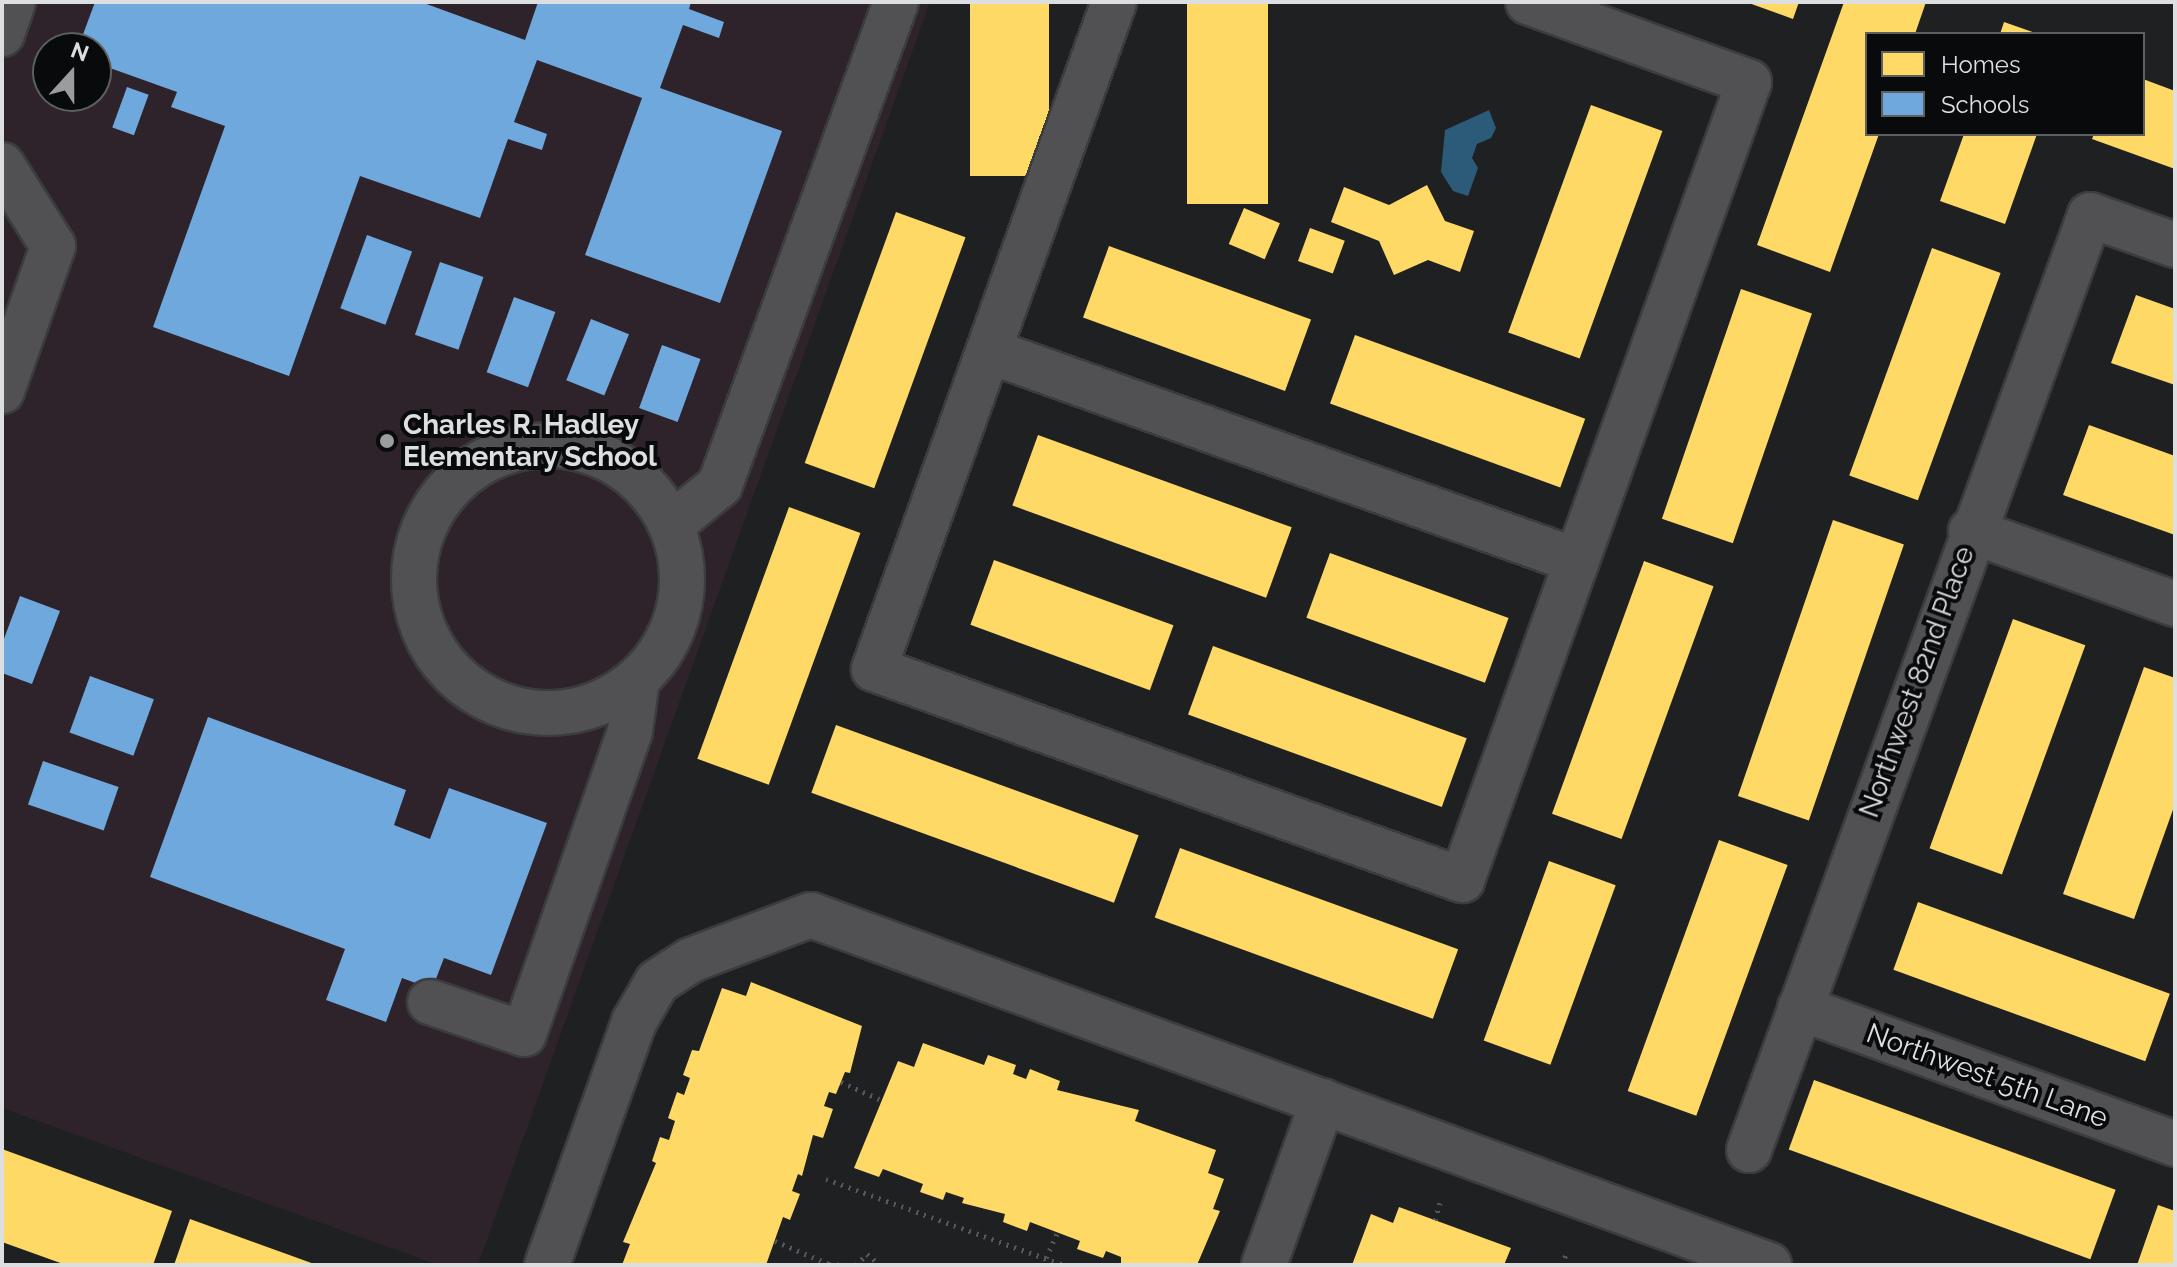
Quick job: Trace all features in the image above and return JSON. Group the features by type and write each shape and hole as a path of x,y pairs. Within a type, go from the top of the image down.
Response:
{"street":[{"path":"2,34 13,2"},
{"path":"671,525 720,485 896,2"},
{"path":"1114,2 874,669 1462,880 1749,82 1538,4"},
{"path":"2,165 53,246 2,391"},
{"name":"Northwest 82nd Place","path":"1749,1150 1971,531 2090,215 2175,245"},
{"path":"989,351 1577,561"},
{"path":"535,445 568,446 620,467 654,496 671,525 681,558 680,603 660,655 637,680 609,699 577,711 543,713 510,708 479,694 452,673 426,636 413,582 416,549 427,517 446,490 502,452 535,445"},
{"path":"1971,531 2175,604"},
{"path":"430,1002 524,1034 630,731 637,680"},
{"path":"547,1265 644,1001 672,969 791,918 829,917 1769,1265"},
{"name":"Northwest 5th Lane","path":"1800,1008 2175,1144"},
{"path":"1264,1265 1323,1101"}],"path":[{"path":"841,1082 879,1099"},
{"path":"826,1179 1045,1262 1064,1265"},
{"path":"1435,1220 1440,1203"},
{"path":"1045,1262 1057,1233"},
{"path":"775,1241 829,1264 847,1265"},
{"path":"1562,1265 1567,1251"},
{"path":"856,1265 859,1258 871,1254 880,1265"},
{"path":"919,1265 972,1265"}],"shaded area":[{"name":"Charles R. Hadley Elementary School","path":"2,2 930,2 478,1265 438,1265 2,1108"}],"water":[{"path":"1489,110 1496,128 1491,138 1477,144 1472,158 1478,168 1468,196 1453,191 1441,172 1445,130"}],"building: Homes":[{"path":"970,2 1049,2 1049,176 970,176"},
{"path":"1187,2 1268,2 1268,204 1187,204"},
{"path":"1746,2 1799,2 1793,19"},
{"path":"1844,2 1926,2 1916,32 1865,32 1865,136 1878,136 1830,272 1757,245"},
{"path":"2004,22 2032,32 2001,32"},
{"path":"2145,80 2175,91 2175,169 2092,139 2093,136 2145,136"},
{"path":"1591,105 1662,131 1580,358 1508,332"},
{"path":"1963,136 2036,136 2005,224 1940,201"},
{"path":"1427,185 1445,221 1474,231 1460,272 1428,260 1394,275 1379,241 1331,222 1344,187 1389,205"},
{"path":"1244,208 1280,223 1265,259 1229,244"},
{"path":"896,212 966,237 874,488 805,463"},
{"path":"1310,228 1345,241 1333,274 1298,261"},
{"path":"1109,246 1311,320 1285,391 1083,317"},
{"path":"1932,248 2001,273 1918,500 1849,475"},
{"path":"1741,289 1812,313 1733,543 1662,519"},
{"path":"2136,295 2175,309 2175,385 2111,363"},
{"path":"1355,335 1585,419 1560,487 1330,404"},
{"path":"2089,425 2175,456 2175,535 2063,495"},
{"path":"1038,435 1292,527 1266,598 1012,505"},
{"path":"789,507 860,533 769,785 697,759"},
{"path":"1833,520 1904,544 1809,821 1738,796"},
{"path":"1330,553 1509,618 1485,683 1306,618"},
{"path":"994,560 1173,625 1150,690 970,625"},
{"path":"1644,561 1714,586 1622,839 1552,814"},
{"path":"2013,619 2085,645 2002,875 1930,848"},
{"path":"1213,646 1467,738 1442,807 1188,715"},
{"path":"2144,667 2175,678 2175,804 2134,919 2063,894"},
{"path":"836,725 1139,835 1114,903 811,793"},
{"path":"1719,840 1788,865 1696,1116 1628,1091"},
{"path":"1180,848 1458,949 1433,1019 1155,918"},
{"path":"1549,861 1616,885 1550,1065 1484,1040"},
{"path":"1918,902 2170,994 2145,1061 1893,970"},
{"path":"751,982 862,1026 850,1073 845,1072 836,1094 829,1092 824,1106 833,1109 823,1138 813,1135 802,1176 798,1174 792,1191 800,1194 790,1220 783,1217 766,1265 622,1265 630,1244 623,1242 656,1163 652,1161 660,1137 669,1140 675,1121 668,1118 677,1092 684,1095 690,1078 683,1075 692,1050 699,1051 722,988 746,996"},
{"path":"923,1043 984,1065 988,1055 1016,1065 1013,1074 1026,1079 1030,1069 1060,1081 1057,1090 1139,1110 1135,1121 1216,1150 1208,1173 1224,1179 1213,1209 1220,1211 1197,1265 1121,1265 1121,1257 1106,1251 1103,1258 1077,1249 1080,1241 1030,1222 1027,1231 1003,1222 1005,1214 962,1203 964,1198 946,1192 943,1200 920,1192 923,1184 883,1169 879,1177 854,1168 898,1061 914,1067"},
{"path":"1814,1080 2116,1190 2090,1259 1789,1150"},
{"path":"2,1149 172,1211 153,1265 66,1265 2,1242"},
{"path":"2158,1205 2175,1211 2175,1265 2137,1265"},
{"path":"1399,1207 1511,1248 1504,1265 1352,1265 1371,1214 1393,1223"},
{"path":"190,1219 317,1265 174,1265"}],"building: Schools":[{"path":"95,2 421,2 525,40 538,2 691,2 689,9 724,22 719,38 683,25 660,88 782,131 720,303 585,255 642,98 537,60 514,122 547,134 542,150 508,139 480,218 360,176 289,376 153,327 225,126 171,107 177,92 112,69 112,32 84,32"},
{"path":"127,87 149,95 134,135 112,127"},
{"path":"367,235 412,251 385,325 340,308"},
{"path":"440,262 483,277 458,350 415,335"},
{"path":"514,297 555,312 528,387 487,372"},
{"path":"591,319 629,334 604,396 566,380"},
{"path":"662,345 701,359 678,422 639,408"},
{"path":"20,596 60,611 32,684 2,673 2,644"},
{"path":"90,676 154,699 133,756 69,732"},
{"path":"208,717 406,790 394,825 430,839 449,788 547,823 491,975 444,958 432,989 402,978 386,1022 326,1000 345,949 150,877"},
{"path":"43,761 119,787 104,831 28,804"}],"place":[{"name":"Charles R. Hadley Elementary School","path":"387,441"}]}
